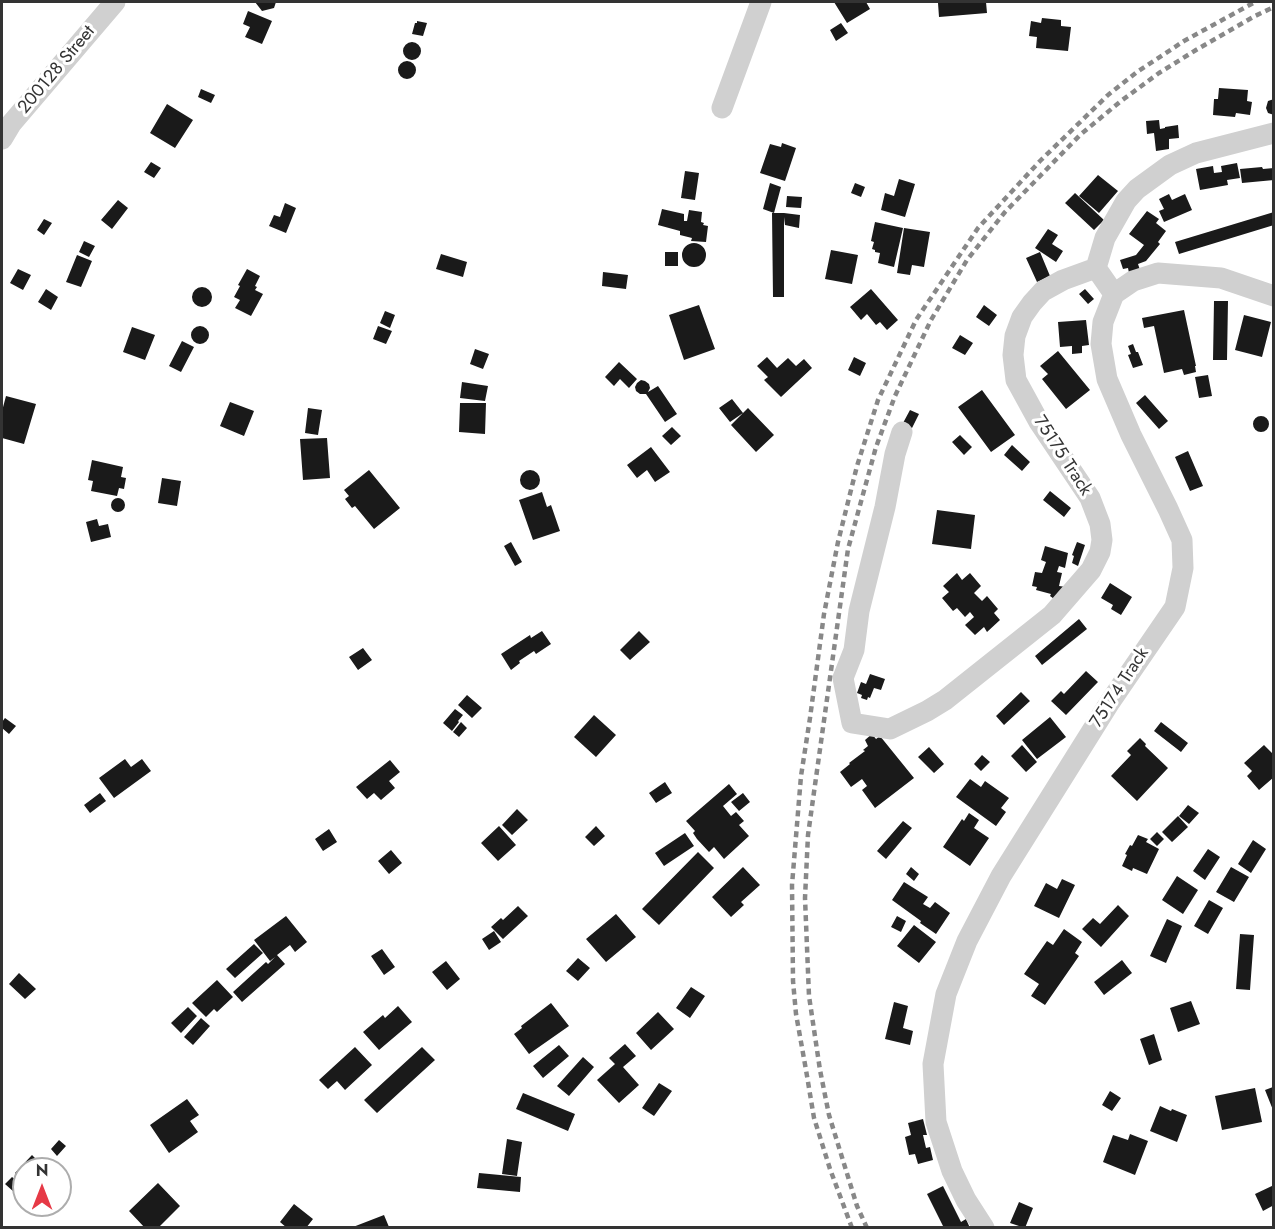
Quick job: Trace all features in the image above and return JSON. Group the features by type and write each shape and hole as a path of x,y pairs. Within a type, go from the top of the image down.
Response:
{"street":[{"name":"200128 Street","path":"2,140 11,124 115,2"},
{"path":"722,108 761,2"},
{"path":"1274,133 1196,153 1170,165 1137,189 1126,201 1105,238 1096,268 1114,294 1133,281 1158,273 1221,278 1274,296"},
{"name":"75175 Track","path":"902,432 859,611 854,650 843,678 852,723 890,729 945,700 1052,615 1091,570 1100,552 1102,540 1100,524 1090,498 1034,414 1016,380 1013,355 1015,336 1022,317 1043,291 1063,280 1096,268"},
{"name":"75174 Track","path":"984,1227 966,1200 952,1171 936,1122 933,1064 946,994 967,941 1001,876 1110,702 1175,607 1183,568 1182,540 1131,435 1107,379 1101,344 1103,322 1114,294"}],"building":[{"path":"255,2 276,2 274,8 262,11"},
{"path":"834,2 866,2 870,9 847,23"},
{"path":"986,2 987,13 939,17 938,3"},
{"path":"248,11 272,21 262,44 245,37 250,27 243,24"},
{"path":"1042,18 1061,20 1061,26 1071,27 1068,51 1036,48 1037,37 1029,36 1031,21 1041,23"},
{"path":"417,21 427,23 423,36 412,34"},
{"path":"841,23 848,33 836,41 830,30"},
{"path":"412,42 418,45 421,51 418,57 412,60 406,57 403,51 406,45"},
{"path":"407,61 413,64 416,70 413,76 407,79 401,76 398,70 401,64"},
{"path":"1219,88 1248,90 1247,101 1252,102 1250,115 1236,113 1235,117 1213,115 1214,99 1218,99"},
{"path":"201,89 215,95 211,103 198,97"},
{"path":"1274,99 1274,115 1268,113 1266,108 1268,101"},
{"path":"167,104 193,120 175,148 150,133"},
{"path":"1159,120 1160,129 1178,125 1179,138 1169,139 1169,149 1156,151 1154,133 1147,134 1146,121"},
{"path":"782,143 796,148 785,181 760,173 770,144 781,147"},
{"path":"151,162 161,168 154,178 144,172"},
{"path":"1237,163 1240,178 1227,180 1228,185 1200,190 1196,169 1213,166 1214,173 1222,172 1221,166"},
{"path":"1262,167 1263,169 1274,168 1274,180 1242,183 1240,169"},
{"path":"685,171 699,173 695,200 681,198"},
{"path":"1098,175 1118,191 1099,213 1079,196"},
{"path":"899,179 915,184 905,217 881,210 885,193 894,196"},
{"path":"770,183 781,187 774,213 763,209"},
{"path":"855,183 865,187 861,197 851,193"},
{"path":"1075,193 1104,220 1094,230 1065,203"},
{"path":"1169,194 1172,200 1185,194 1192,210 1164,222 1159,211 1164,209 1159,199"},
{"path":"787,196 802,197 801,208 786,207"},
{"path":"118,200 128,208 112,229 101,220"},
{"path":"285,203 296,208 286,233 269,226 274,215 280,217"},
{"path":"662,209 684,214 684,221 687,221 689,210 702,212 701,222 708,226 706,242 691,241 692,238 680,235 680,231 658,225"},
{"path":"1147,211 1159,219 1156,223 1166,231 1158,242 1160,244 1146,261 1138,264 1140,270 1129,273 1128,268 1123,269 1120,260 1136,255 1144,245 1129,234"},
{"path":"1274,212 1274,225 1179,254 1175,242"},
{"path":"772,213 800,215 799,228 785,225 784,217 784,297 773,297"},
{"path":"44,219 52,223 44,235 37,230"},
{"path":"875,222 903,228 894,267 878,263 880,253 872,249 874,242 871,241"},
{"path":"904,228 930,232 924,267 912,265 910,275 897,273"},
{"path":"1048,229 1058,235 1052,244 1063,251 1056,262 1035,248"},
{"path":"84,241 95,246 89,257 79,252"},
{"path":"694,243 702,247 706,255 702,263 694,267 686,263 682,255 686,247"},
{"path":"831,250 858,255 852,284 825,279"},
{"path":"665,252 678,252 678,266 665,266"},
{"path":"1040,252 1050,276 1037,282 1026,258"},
{"path":"441,254 467,262 463,277 436,269"},
{"path":"77,255 92,261 81,287 66,282"},
{"path":"18,269 31,275 23,290 10,283"},
{"path":"247,269 260,276 255,290 263,294 251,316 235,308 240,300 234,297"},
{"path":"603,272 628,275 626,289 602,286"},
{"path":"198,287 206,287 212,293 212,301 206,307 198,307 192,301 192,293"},
{"path":"46,289 58,297 51,310 38,302"},
{"path":"871,289 898,320 887,330 880,322 876,325 867,314 861,320 850,307"},
{"path":"1085,289 1094,299 1088,304 1079,294"},
{"path":"1214,301 1228,301 1227,360 1213,360"},
{"path":"699,305 715,349 684,360 669,315"},
{"path":"984,305 997,315 989,326 976,317"},
{"path":"1184,310 1196,372 1184,375 1182,369 1164,373 1154,326 1144,328 1142,318"},
{"path":"385,311 395,315 390,328 380,323"},
{"path":"1244,315 1271,322 1262,357 1235,350"},
{"path":"1086,320 1089,345 1082,346 1082,353 1072,354 1072,346 1060,347 1058,322"},
{"path":"200,326 206,329 209,335 206,341 200,344 194,341 191,335 194,329"},
{"path":"378,326 392,331 386,344 373,339"},
{"path":"132,327 155,335 145,360 123,352"},
{"path":"960,335 973,343 965,355 952,348"},
{"path":"182,341 194,347 181,372 169,366"},
{"path":"1133,344 1143,365 1133,368 1128,355 1131,354 1128,346"},
{"path":"475,349 489,354 483,369 470,364"},
{"path":"1058,351 1090,390 1066,409 1042,379 1048,374 1040,366"},
{"path":"767,357 777,368 788,358 796,366 804,359 812,368 781,397 764,380 768,377 757,366"},
{"path":"854,357 866,363 860,376 848,370"},
{"path":"619,362 637,379 629,388 620,379 614,386 605,377"},
{"path":"1208,375 1212,396 1199,398 1195,377"},
{"path":"641,380 649,384 648,392 658,386 677,414 665,422 646,394 636,391 635,387"},
{"path":"462,382 488,386 485,401 460,398"},
{"path":"982,390 1015,435 991,452 958,407"},
{"path":"1145,395 1168,421 1159,429 1136,403"},
{"path":"6,396 36,404 24,444 2,438 2,411"},
{"path":"732,399 743,413 730,422 719,408"},
{"path":"230,402 254,411 244,436 220,426"},
{"path":"460,403 486,403 485,434 459,432"},
{"path":"308,408 322,410 318,435 305,433"},
{"path":"748,408 774,435 756,452 731,425"},
{"path":"910,410 919,414 912,428 903,423"},
{"path":"1261,416 1269,424 1261,432 1253,424"},
{"path":"672,427 681,436 671,445 662,436"},
{"path":"960,435 972,447 964,455 952,442"},
{"path":"327,438 330,478 303,480 300,439"},
{"path":"1012,445 1030,462 1022,471 1004,455"},
{"path":"651,447 670,472 655,482 647,470 637,478 627,465"},
{"path":"1188,451 1203,486 1190,491 1175,457"},
{"path":"92,460 123,467 121,477 126,478 124,489 119,488 117,496 91,491 93,481 88,480"},
{"path":"369,470 400,508 374,529 355,506 352,508 345,499 349,496 344,490"},
{"path":"530,470 537,473 540,480 537,487 530,490 523,487 520,480 523,473"},
{"path":"162,478 181,481 177,506 158,503"},
{"path":"1050,491 1071,508 1064,517 1043,500"},
{"path":"542,492 547,507 551,505 560,531 533,540 519,500"},
{"path":"115,498 121,498 125,505 121,512 115,512 111,508 111,502"},
{"path":"937,510 975,515 971,549 932,544"},
{"path":"97,519 99,526 108,524 111,537 91,542 86,522"},
{"path":"511,542 522,562 515,566 504,546"},
{"path":"1077,542 1085,545 1078,566 1072,563 1074,556 1072,555"},
{"path":"1045,546 1068,553 1065,568 1059,566 1057,572 1062,573 1059,586 1066,587 1057,601 1050,596 1051,594 1036,590 1037,587 1032,586 1035,572 1042,573 1046,562 1041,560"},
{"path":"957,573 962,580 970,573 981,586 974,593 982,601 987,596 998,609 994,613 1000,620 987,632 984,627 975,635 965,625 974,617 970,612 965,617 957,608 953,611 942,598 949,592 943,586"},
{"path":"1110,583 1132,597 1121,615 1111,609 1113,605 1101,598"},
{"path":"1079,619 1087,629 1042,665 1035,656"},
{"path":"542,631 551,644 536,654 534,651 519,661 520,663 511,670 501,654 530,635 531,638"},
{"path":"639,631 650,642 630,660 620,650"},
{"path":"363,648 372,660 358,670 349,657"},
{"path":"1086,671 1098,682 1066,715 1051,701 1061,691 1064,694"},
{"path":"870,674 885,679 881,690 874,688 867,700 861,698 862,695 857,693 861,682 866,684"},
{"path":"1021,692 1030,701 1004,725 996,716"},
{"path":"467,695 482,708 472,718 458,705"},
{"path":"455,709 463,715 452,731 443,723"},
{"path":"594,715 616,735 596,757 574,737"},
{"path":"1050,717 1066,737 1037,759 1022,740"},
{"path":"5,718 16,726 9,734 2,728"},
{"path":"461,722 467,728 459,737 453,732"},
{"path":"1161,722 1188,743 1181,752 1154,731"},
{"path":"872,734 876,739 880,736 914,778 875,808 862,790 867,786 862,779 851,787 840,772 865,751 863,750 868,746 865,740"},
{"path":"1140,738 1146,744 1145,746 1168,768 1137,801 1111,776 1131,755 1127,751"},
{"path":"1022,745 1037,762 1026,772 1011,756"},
{"path":"1264,745 1274,755 1274,777 1259,790 1247,776 1252,771 1244,763"},
{"path":"929,747 944,764 934,773 918,757"},
{"path":"982,755 990,762 981,771 974,764"},
{"path":"125,759 131,767 142,759 151,771 114,798 99,778"},
{"path":"390,760 400,772 389,781 395,788 381,800 374,793 367,799 356,787"},
{"path":"970,779 981,787 985,781 1009,798 1001,808 1006,812 996,826 956,797"},
{"path":"665,782 672,793 656,803 649,793"},
{"path":"729,784 737,794 723,806 731,816 736,812 744,821 739,825 749,836 724,859 714,847 709,852 697,839 693,833 695,831 686,821"},
{"path":"100,793 106,801 90,813 84,805"},
{"path":"743,793 750,802 739,811 731,802"},
{"path":"1188,805 1199,813 1189,824 1179,816"},
{"path":"517,809 528,820 512,835 502,825"},
{"path":"969,813 979,820 974,828 989,838 970,866 943,847 962,819 964,821"},
{"path":"1178,816 1188,827 1172,842 1162,832"},
{"path":"903,821 912,828 886,859 877,851"},
{"path":"499,826 516,845 498,861 481,843"},
{"path":"596,826 605,836 594,846 585,837"},
{"path":"329,829 337,842 323,851 315,839"},
{"path":"1157,832 1164,839 1157,846 1150,839"},
{"path":"685,833 694,846 664,866 655,853"},
{"path":"1138,835 1148,839 1146,842 1159,849 1147,874 1122,866 1127,855 1125,854"},
{"path":"1253,840 1266,849 1251,873 1238,864"},
{"path":"1208,849 1220,857 1205,880 1193,871"},
{"path":"391,850 402,863 389,874 378,861"},
{"path":"698,852 714,868 659,925 642,909"},
{"path":"743,867 760,885 741,902 744,905 731,917 712,897"},
{"path":"911,867 919,874 914,881 906,874"},
{"path":"1231,867 1249,877 1234,902 1216,892"},
{"path":"1177,876 1198,890 1183,914 1162,900"},
{"path":"1062,879 1075,885 1059,918 1034,906 1046,883 1057,889"},
{"path":"904,882 928,897 923,904 930,908 935,902 950,913 936,934 892,900"},
{"path":"1209,900 1223,908 1208,934 1194,926"},
{"path":"1118,905 1129,916 1101,947 1082,929 1093,918 1100,924"},
{"path":"518,906 528,916 503,939 491,927 501,918 503,920"},
{"path":"616,914 636,937 606,962 586,939"},
{"path":"286,916 307,942 295,952 290,945 277,955 285,964 242,1002 233,992 266,962 268,964 275,957 270,961 254,940"},
{"path":"897,916 906,921 901,932 891,927"},
{"path":"1167,919 1182,926 1166,963 1150,956"},
{"path":"914,925 936,942 919,963 897,946"},
{"path":"1064,929 1082,942 1075,953 1079,956 1045,1005 1031,996 1039,984 1024,974 1047,941 1053,945"},
{"path":"494,931 501,942 489,950 482,939"},
{"path":"1240,934 1254,935 1250,990 1236,989"},
{"path":"254,944 263,953 235,978 226,969"},
{"path":"382,949 395,967 384,975 371,956"},
{"path":"578,958 590,968 578,981 566,971"},
{"path":"1122,960 1132,973 1104,995 1094,982"},
{"path":"446,961 460,979 447,990 432,972"},
{"path":"19,973 36,989 25,999 9,984"},
{"path":"217,980 233,997 217,1012 214,1009 206,1017 192,1003"},
{"path":"691,987 705,996 690,1018 676,1008"},
{"path":"1191,1001 1200,1024 1178,1032 1170,1008"},
{"path":"894,1002 908,1006 903,1028 913,1031 910,1045 885,1039"},
{"path":"551,1003 569,1026 529,1054 514,1034"},
{"path":"398,1006 412,1022 379,1050 363,1032 383,1015 385,1018"},
{"path":"188,1007 197,1016 181,1033 171,1023"},
{"path":"658,1012 674,1029 651,1050 636,1033"},
{"path":"201,1018 210,1026 193,1045 184,1037"},
{"path":"1154,1034 1162,1060 1149,1065 1140,1039"},
{"path":"625,1044 636,1056 623,1067 639,1085 619,1103 597,1080 615,1064 609,1058"},
{"path":"559,1045 569,1056 543,1078 533,1066"},
{"path":"355,1047 372,1065 345,1090 337,1081 328,1089 319,1080"},
{"path":"422,1047 435,1060 377,1113 364,1100"},
{"path":"583,1057 594,1067 569,1096 557,1086"},
{"path":"659,1083 672,1091 654,1116 642,1108"},
{"path":"1273,1087 1273,1110 1265,1090"},
{"path":"1255,1088 1262,1122 1222,1130 1215,1096"},
{"path":"1110,1091 1121,1098 1112,1111 1102,1105"},
{"path":"523,1093 575,1114 568,1131 516,1109"},
{"path":"187,1099 199,1115 190,1121 198,1132 169,1153 150,1125"},
{"path":"1160,1106 1187,1115 1177,1142 1150,1131"},
{"path":"923,1119 927,1135 923,1135 926,1148 930,1147 933,1160 918,1164 915,1154 909,1155 905,1137 911,1135 908,1123"},
{"path":"1130,1134 1148,1141 1135,1175 1103,1162 1113,1135 1128,1140"},
{"path":"507,1139 522,1142 517,1176 502,1174"},
{"path":"59,1140 66,1146 57,1156 51,1149"},
{"path":"479,1173 521,1177 520,1192 477,1188"},
{"path":"12,1177 12,1190 5,1184"},
{"path":"158,1183 180,1206 158,1228 145,1228 129,1211"},
{"path":"1274,1185 1274,1205 1263,1211 1255,1194"},
{"path":"943,1186 961,1222 966,1219 970,1228 944,1228 927,1194"},
{"path":"1019,1202 1033,1208 1025,1228 1010,1223"},
{"path":"294,1204 313,1219 306,1228 287,1228 280,1222"},
{"path":"384,1215 389,1227 353,1228 353,1227"}],"railway":[{"path":"852,1228 814,1118 796,1014 793,981 792,885 801,776 824,614 838,542 857,466 878,400 916,320 978,228 1040,161 1108,95 1137,72 1184,41 1255,2"},
{"path":"867,1228 857,1206 829,1115 820,1070 809,996 805,898 808,835 848,549 876,447 895,396 931,320 967,260 1005,212 1080,135 1121,101 1196,50 1274,7"}]}
